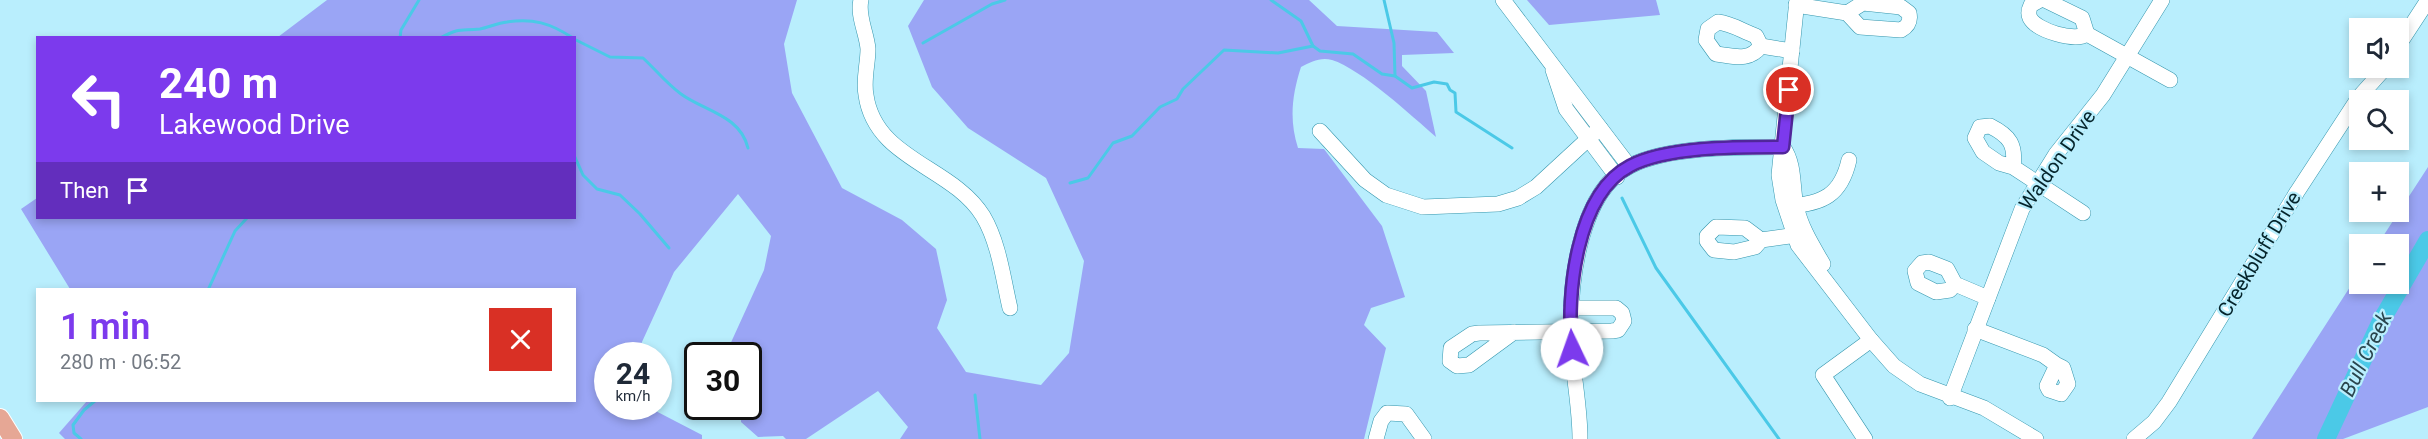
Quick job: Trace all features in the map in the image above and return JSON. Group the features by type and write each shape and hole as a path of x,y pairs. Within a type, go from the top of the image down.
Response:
{"main road":[{"path":"0,418 13,439"}],"street":[{"path":"861,0 868,48 865,94 873,120 890,142 959,189 982,215 992,236 1011,308"},
{"path":"1503,0 1550,61 1566,109 1629,166"},
{"path":"2040,0 2031,4 2029,17 2033,22 2067,38 2081,38 2087,34"},
{"path":"2045,0 2082,18 2087,34 2170,80"},
{"name":"Waldon Drive","path":"1950,398 2014,226 2037,182 2103,95 2162,0"},
{"path":"2409,29 2428,0"},
{"path":"1847,13 1797,3 1783,147 1779,156 1779,175 1809,261 1894,366 1920,384 1950,398 1984,408 2020,435 2036,439"},
{"path":"1761,46 1792,51"},
{"name":"Creekbluff Drive","path":"2134,439 2154,422 2169,402 2333,136 2359,97 2376,78"},
{"path":"1320,131 1365,180 1386,195 1423,207 1498,204 1518,198 1536,187 1594,133"},
{"path":"1594,133 1617,177"},
{"path":"1580,439 1578,392 1570,332 1576,257 1604,190 1629,166 1650,159 1725,147 1783,147"},
{"path":"1790,206 1816,202 1834,193 1845,180 1849,160"},
{"path":"2013,167 2083,213"},
{"path":"1761,240 1800,235"},
{"path":"1955,284 1988,298"},
{"path":"1514,332 1612,331 1618,330 1624,321 1622,313 1616,308 1571,309"},
{"path":"1975,329 2043,355 2057,364"},
{"path":"1865,439 1823,375 1871,340"},
{"path":"1376,439 1381,422 1387,413 1406,414 1424,439"}],"shaded area":[{"path":"327,0 797,0 784,44 792,93 842,188 902,220 936,249 947,300 937,328 966,372 1041,385 1069,353 1084,261 1046,178 968,128 932,87 908,26 924,0 1309,0 1337,26 1437,32 1454,53 1402,55 1402,66 1426,91 1436,137 1371,83 1332,60 1320,60 1301,67 1295,88 1293,127 1298,148 1324,149 1382,226 1405,297 1371,308 1364,325 1386,348 1364,439 900,439 908,427 878,391 806,439 786,439 783,436 758,437 741,420 762,420 762,342 731,342 764,270 771,236 738,194 674,272 642,342 594,342 594,420 672,419 702,435 702,439 65,439 59,433 86,402 576,402 576,288 69,288 21,209 36,199 36,219 576,219 576,36 279,36"},
{"path":"1527,0 1656,0 1660,15 1549,25"},
{"path":"2428,167 2428,407 2343,439 2252,439 2349,289 2349,294 2409,294 2409,234 2384,234 2392,222 2409,222 2409,196"}],"waterway":[{"path":"400,36 401,30 419,0"},
{"path":"923,43 992,4 1005,0"},
{"path":"1271,0 1301,21 1313,46 1320,51 1353,54 1382,74 1395,76 1412,88 1434,82 1447,84 1455,93 1456,112 1512,148"},
{"path":"1384,0 1394,43 1395,76"},
{"path":"445,36 456,31 480,29 516,21 533,21 549,25 569,36"},
{"path":"576,40 610,57 643,58 681,94 729,121 744,137 748,148"},
{"path":"1070,183 1088,178 1113,143 1132,136 1160,107 1177,99 1183,89 1224,50 1278,53 1313,46"},
{"path":"576,159 583,175 597,189 620,195 669,248"},
{"path":"1622,198 1656,268 1779,439"},
{"path":"209,288 235,231 246,219"},
{"name":"Bull Creek","path":"2326,439 2381,321 2428,240"},
{"path":"975,395 980,439"},
{"path":"81,439 74,433 73,425 84,410 94,402"}],"route":[{"path":"1572,349 1570,332 1576,257 1593,210 1604,190 1629,166 1650,159 1725,147 1783,147 1789,90"}]}
